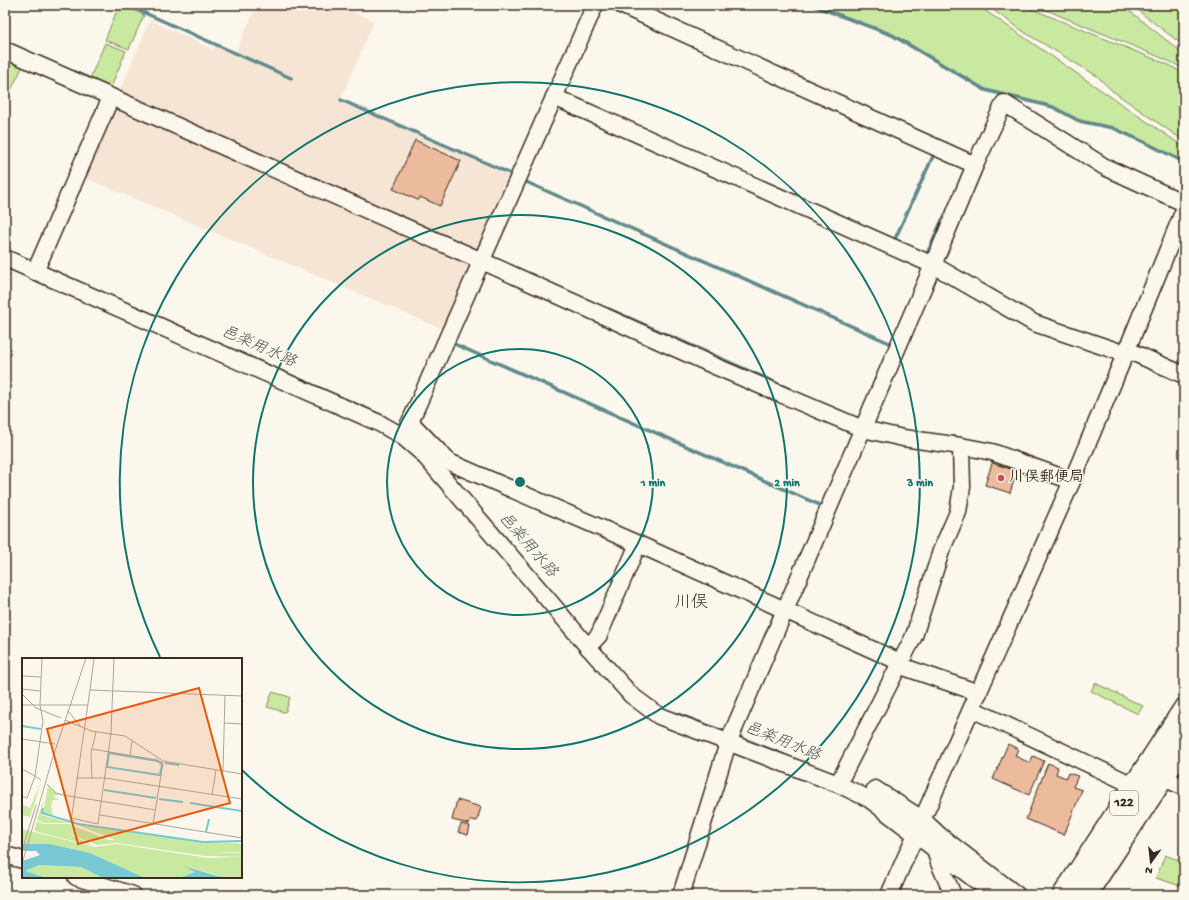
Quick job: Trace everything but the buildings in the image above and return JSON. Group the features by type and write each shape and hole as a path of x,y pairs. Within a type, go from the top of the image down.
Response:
{"highway":[{"name":"122","path":"1064,895 1184,710"},
{"name":"122","path":"1085,895 1184,745"}],"street":[{"path":"402,436 410,422 595,5"},
{"path":"621,5 974,164"},
{"path":"5,50 717,366 863,429 903,438 992,452 1072,481"},
{"path":"35,272 110,97"},
{"path":"554,97 933,265 1034,323 1117,350 1134,353 1184,375"},
{"path":"680,895 728,743 933,265 974,164 1004,103 1106,167 1184,203"},
{"path":"889,895 1072,481 1184,210"},
{"path":"5,258 379,423 402,436 423,454 631,696 659,716 838,784 869,799 995,895"},
{"path":"410,422 449,462 638,544 899,663 979,693"},
{"path":"838,784 914,636 941,551 958,512 962,486 961,446"},
{"path":"588,647 599,635 638,544"},
{"path":"972,709 1135,786"},
{"path":"1163,778 1184,787"},
{"path":"875,789 922,819 939,835 1017,895"},
{"path":"935,850 953,895"},
{"path":"5,855 22,860"},
{"path":"79,878 132,895"}],"shaded area":[{"path":"257,5 338,5 374,21 340,101 512,177 445,330 83,177 150,20 214,50 217,44 236,51"}],"green space":[{"path":"119,5 124,5 144,15 129,49 105,40"},
{"path":"815,5 977,5 1184,147 1184,161 1147,142 1114,128 1080,120 1052,106 986,89 891,33"},
{"path":"986,5 1022,5 1169,65 1184,74 1184,141 1111,90 1097,76 1027,34"},
{"path":"1034,5 1122,5 1184,54 1184,69 1169,61"},
{"path":"1131,5 1184,5 1184,46"},
{"path":"105,43 126,51 111,87 90,78"},
{"path":"5,58 23,66 8,96 5,94"},
{"path":"1095,683 1143,706 1138,714 1091,691"},
{"path":"272,692 290,697 286,711 284,712 267,707"},
{"path":"1165,855 1184,862 1184,887 1156,878"}],"waterway":[{"path":"127,5 291,78"},
{"path":"812,5 892,35 985,90 1053,107 1079,121 1113,128 1184,162"},
{"path":"341,100 509,173"},
{"path":"894,241 935,152"},
{"path":"524,181 894,345"},
{"path":"925,256 942,220"},
{"path":"609,309 790,389"},
{"path":"452,343 822,506 782,600 449,455 419,420 452,343"},
{"name":"邑楽用水路","path":"228,348 385,417"},
{"path":"761,647 776,611"},
{"name":"邑楽用水路","path":"653,702 664,709 728,733"},
{"name":"邑楽用水路","path":"736,736 784,755"}],"place":[{"name":"川俣郵便局","path":"1001,478"}],"district":[{"name":"川俣","path":"691,604"}]}
